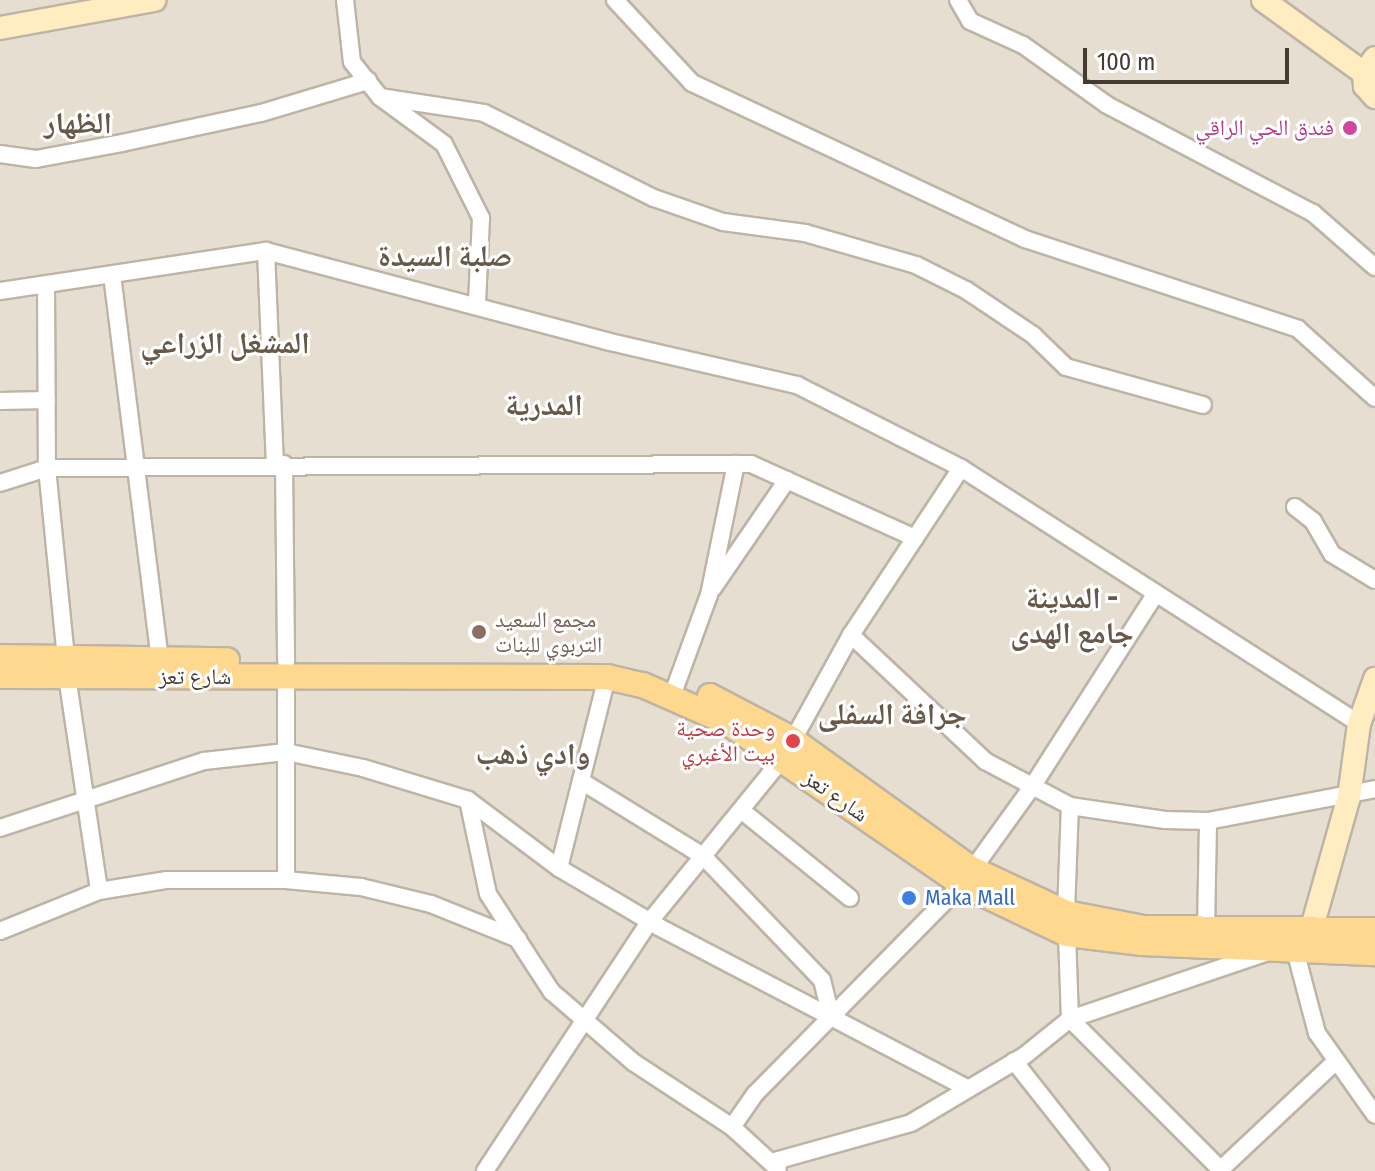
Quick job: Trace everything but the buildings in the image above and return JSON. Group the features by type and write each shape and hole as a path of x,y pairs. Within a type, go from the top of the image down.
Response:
{"main road":[{"path":"0,28 154,0"},
{"path":"1263,0 1370,66 1365,86 1375,97"},
{"name":"شارع تعز","path":"0,657 66,667 607,677 675,688"},
{"name":"شارع تعز","path":"0,676 160,659 286,669 610,663 675,688 727,722 787,748 966,876 1066,924 1375,953"},
{"path":"1296,944 1349,797 1359,724 1375,679"},
{"name":"شارع تعز","path":"1066,924 1206,928 1296,944 1375,930"}],"street":[{"path":"345,0 352,62 380,97 444,144 481,218 477,303"},
{"path":"615,0 692,83 1025,239 1298,329 1375,398"},
{"path":"958,0 970,21 1023,45 1107,105 1313,213 1375,267"},
{"path":"0,154 36,159 122,143 261,113 368,81"},
{"path":"380,97 484,113 654,198 723,222 805,233 916,265 966,290 1033,335 1066,367 1203,405"},
{"path":"266,251 280,464 286,669 286,880"},
{"path":"0,291 266,251 477,303 606,341 797,385 961,468 1359,724"},
{"path":"112,275 160,659"},
{"path":"46,286 47,468 66,667 99,891"},
{"path":"0,401 47,400"},
{"path":"0,483 47,468 280,464 751,464 915,538"},
{"path":"675,688 709,595 736,464"},
{"path":"485,1171 587,1022 650,921 741,810 787,748 851,635 961,468"},
{"path":"709,595 787,480"},
{"path":"1295,507 1313,521 1332,554 1375,580"},
{"path":"732,1127 755,1094 966,876 1032,787 1155,595"},
{"path":"851,635 985,761 1070,806 1165,820 1208,821 1349,797 1375,789"},
{"path":"559,868 607,677"},
{"path":"0,828 204,761 286,752 468,800 559,868 650,921 965,1087"},
{"path":"581,781 703,856 822,980 831,1015"},
{"path":"468,800 488,894 552,992 633,1062 732,1127 777,1166 911,1123 965,1087 1014,1061 1070,1019 1296,944 1307,1008 1335,1062 1375,1115"},
{"path":"1070,806 1066,924 1070,1019 1221,1171 1335,1062"},
{"path":"741,810 850,898"},
{"path":"1206,928 1208,821"},
{"path":"0,931 99,891 167,880 286,880 361,887 431,904 518,939"},
{"path":"1014,1061 1101,1171"}],"shaded area":[{"path":"0,0 1375,0 1375,1171 0,1171"}],"place":[{"name":"فندق الحي الراقي","path":"1350,128"},
{"name":"مجمع السعيد التربوي للبنات","path":"479,632"},
{"name":"وحدة صحية بيت الأغبري","path":"793,741"},
{"name":"Maka Mall","path":"909,898"}],"district":[{"name":"الظهار","path":"78,123"},
{"name":"صلبة السيدة","path":"445,256"},
{"name":"المشغل الزراعي","path":"225,343"},
{"name":"المدرية","path":"544,405"},
{"name":"المدينة - جامع الهدى","path":"1072,615"},
{"name":"جرافة السفلى","path":"892,714"},
{"name":"وادي ذهب","path":"533,754"}]}
